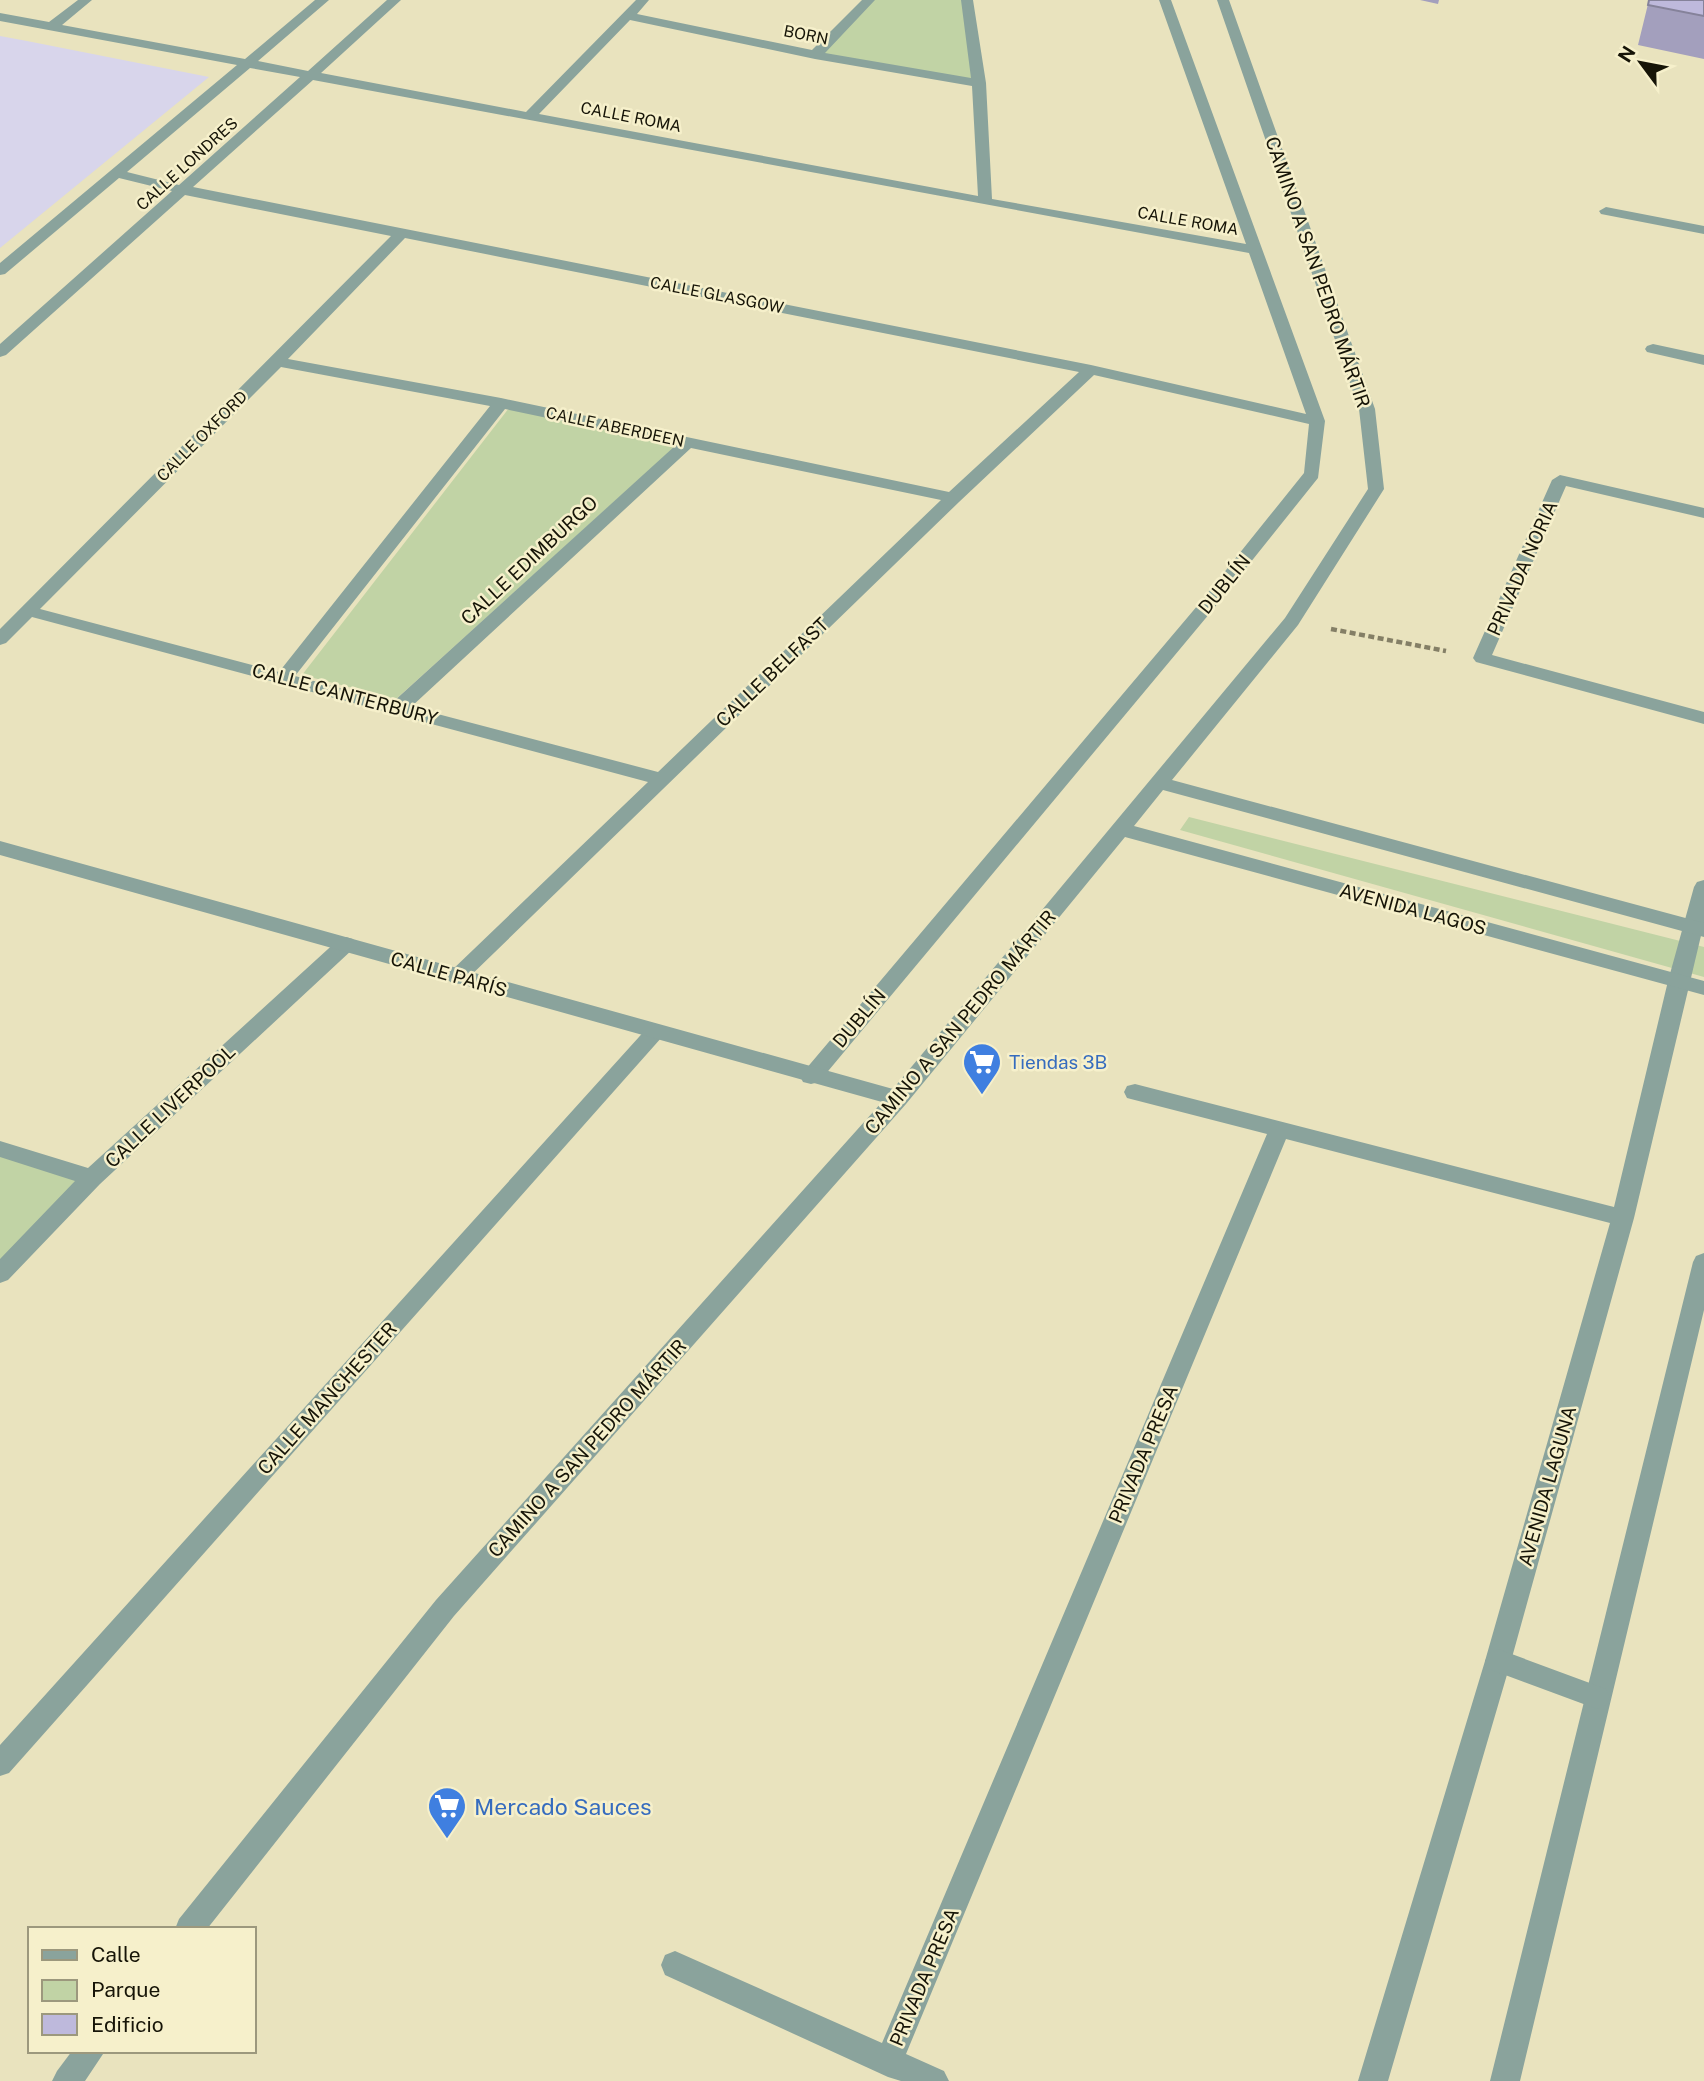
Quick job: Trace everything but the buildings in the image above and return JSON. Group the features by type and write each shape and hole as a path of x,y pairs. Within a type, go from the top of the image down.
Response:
{"street":[{"path":"51,27 86,0"},
{"name":"CALLE LONDRES","path":"0,271 323,0"},
{"name":"CALLE LONDRES","path":"0,352 395,0"},
{"path":"529,116 643,0"},
{"path":"815,55 869,0"},
{"path":"967,0 979,83 985,202"},
{"name":"DUBLÍN","path":"811,1076 1204,609 1312,474 1317,421 1164,0"},
{"name":"CAMINO A SAN PEDRO MÁRTIR","path":"191,1927 445,1608 898,1098 1159,783 1292,621 1376,489 1367,409 1223,0"},
{"name":"BORN","path":"628,16 815,55 979,83"},
{"name":"CALLE ROMA","path":"0,17 245,65 1255,250"},
{"name":"CALLE GLASGOW","path":"116,173 184,190 1091,370 1317,421"},
{"path":"1606,211 1704,230"},
{"name":"CALLE OXFORD","path":"0,639 277,362 402,232"},
{"path":"1653,349 1704,360"},
{"name":"CALLE ABERDEEN","path":"277,362 501,403 953,498"},
{"name":"CALLE BELFAST","path":"457,977 953,498 1091,370"},
{"path":"284,678 501,403"},
{"name":"CALLE EDIMBURGO","path":"398,708 688,442"},
{"name":"PRIVADA NORIA","path":"1704,513 1560,480 1482,657 1704,718"},
{"name":"CALLE CANTERBURY","path":"28,611 661,779"},
{"path":"1159,783 1699,929"},
{"name":"AVENIDA LAGOS","path":"1121,829 1704,988"},
{"name":"CALLE PARÍS","path":"0,848 811,1076 898,1098"},
{"name":"AVENIDA LAGUNA","path":"1373,2081 1498,1661 1623,1217 1678,981 1699,929 1704,887"},
{"name":"CALLE LIVERPOOL","path":"0,1274 92,1178 346,944"},
{"name":"CALLE MANCHESTER","path":"0,1764 655,1032"},
{"path":"1135,1092 1623,1217"},
{"name":"PRIVADA PRESA","path":"934,2081 888,2063 1280,1128"},
{"path":"0,1149 92,1178"},
{"path":"1505,2081 1704,1262"},
{"path":"1498,1661 1597,1697"},
{"path":"675,1965 888,2063"},
{"path":"67,2081 89,2053"}],"path":[{"path":"1292,621 1482,657"}],"shaded area":[{"path":"0,36 27,41 209,77 0,248"}],"green space":[{"path":"869,0 967,0 979,83 815,55"},
{"path":"509,408 677,445 396,699 302,675"},
{"path":"1189,817 1704,947 1704,977 1180,830"},
{"path":"0,1149 92,1178 0,1274"}],"place":[{"name":"Tiendas 3B","path":"982,1096"},
{"name":"Mercado Sauces","path":"447,1840"}]}
